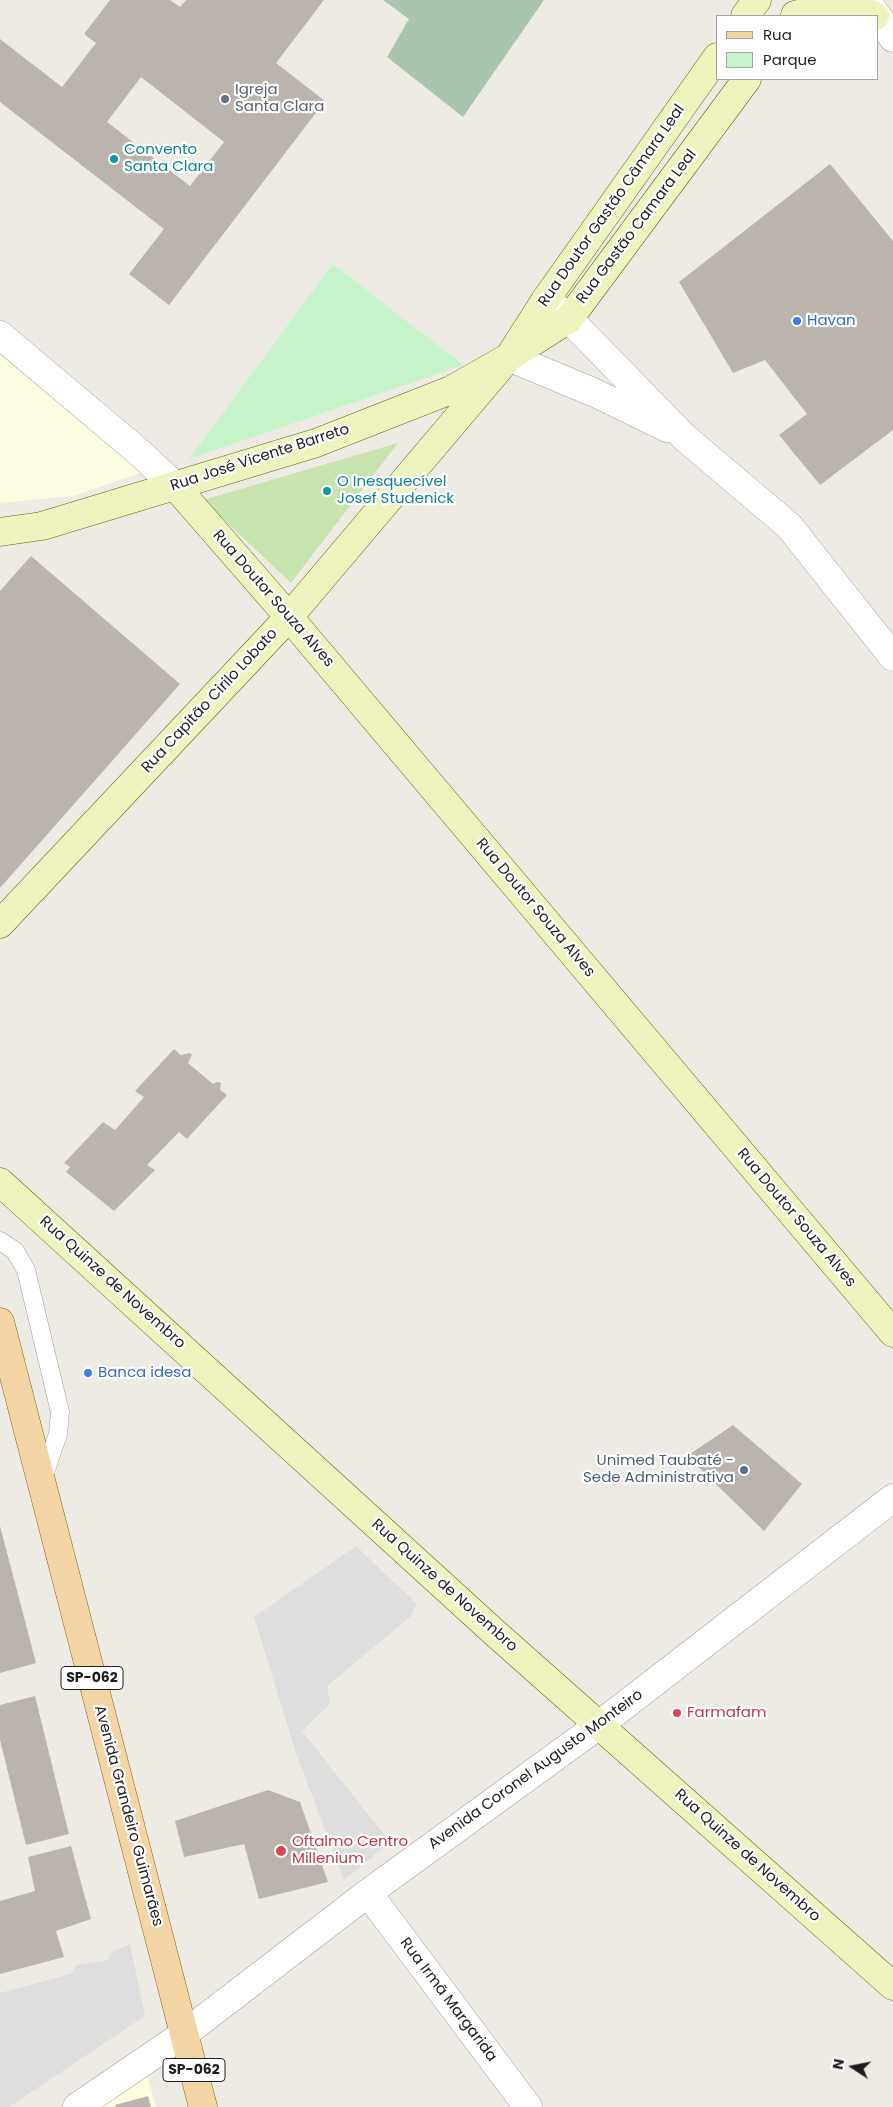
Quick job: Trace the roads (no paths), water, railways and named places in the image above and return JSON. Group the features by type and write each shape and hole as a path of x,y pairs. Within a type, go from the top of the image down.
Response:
{"main road":[{"path":"746,15 757,0"},
{"path":"797,10 841,6 857,8 872,15"},
{"name":"Rua Doutor Gastão Câmara Leal","path":"509,357 546,299 716,57"},
{"name":"Rua Gastão Camara Leal","path":"509,357 570,319 746,80"},
{"name":"Rua José Vicente Barreto","path":"0,532 42,526 316,442 451,390 509,357"},
{"name":"Rua Capitão Cirilo Lobato","path":"0,924 289,617 509,357"},
{"name":"Rua Doutor Souza Alves","path":"174,486 289,617 893,1332"},
{"name":"Rua Quinze de Novembro","path":"0,1182 599,1725 893,1986"},
{"name":"Avenida Grandeiro Guimarães","path":"0,1322 202,2107"}],"street":[{"path":"546,299 570,319 684,436 789,526 893,657"},
{"path":"0,335 140,453 174,486"},
{"path":"509,357 595,394 684,436"},
{"name":"Avenida Coronel Augusto Monteiro","path":"77,2107 184,2034 368,1893 599,1725 893,1498"},
{"name":"Rua Irmã Margarida","path":"368,1893 528,2107"}],"lane":[{"path":"0,1242 15,1251 26,1270 60,1412 58,1434 42,1482"}],"place":[{"name":"Igreja Santa Clara","path":"225,99"},
{"name":"Convento Santa Clara","path":"114,159"},
{"name":"Havan","path":"797,321"},
{"name":"O Inesquecível Josef Studenick","path":"327,491"},
{"name":"Banca idesa","path":"88,1373"},
{"name":"Unimed Taubaté - Sede Administrativa","path":"744,1470"},
{"name":"Farmafam","path":"677,1713"},
{"name":"Oftalmo Centro Millenium","path":"281,1851"}]}
